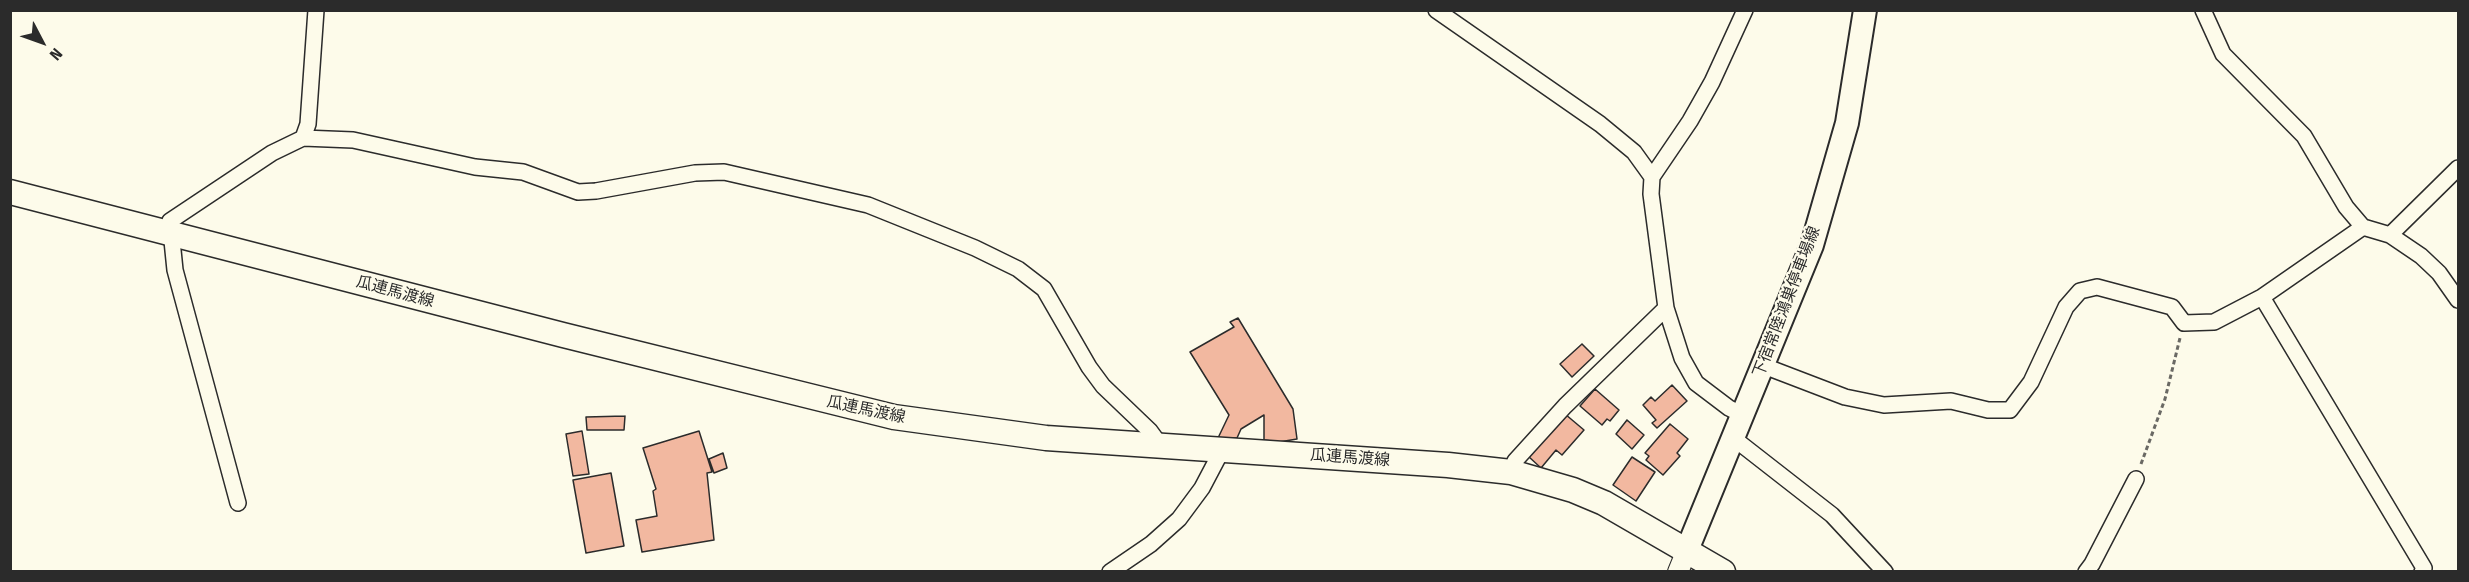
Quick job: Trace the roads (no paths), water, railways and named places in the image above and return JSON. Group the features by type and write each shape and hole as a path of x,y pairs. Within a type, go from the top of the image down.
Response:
{"main road":[{"name":"下宿常陸鴻巣停車場線","path":"1682,561 1812,245 1847,123 1864,11"},
{"name":"瓜連馬渡線","path":"10,192 574,338 894,417 1046,438 1448,465 1511,472 1564,487 1594,499 1682,561 1723,572"}],"street":[{"path":"303,138 308,124 316,10"},
{"path":"1436,10 1600,124 1634,152 1652,177"},
{"path":"1741,414 1729,408 1696,383 1682,358 1666,308 1651,194 1652,177 1690,121 1712,82 1745,10"},
{"path":"2203,10 2223,54 2304,136 2346,207 2363,227 2390,235 2421,256 2439,273 2458,300"},
{"path":"238,502 176,270 170,221 272,153 303,138 353,140 475,167 523,172 578,192 596,191 696,173 724,172 867,205 1010,264 1044,289 1103,386 1150,431 1161,446"},
{"path":"2390,235 2458,168"},
{"path":"1764,366 1845,397 1884,405 1951,401 1989,410 2010,410 2031,382 2066,307 2080,291 2097,287 2172,308 2184,323 2214,322 2262,297 2363,227"},
{"path":"2262,297 2424,568 2422,572"},
{"path":"1511,472 1515,461 1565,406 1666,308"},
{"path":"1732,437 1832,515 1885,572"},
{"path":"1110,572 1151,544 1179,519 1202,488 1222,450"},
{"path":"2086,572 2136,479"}]}
